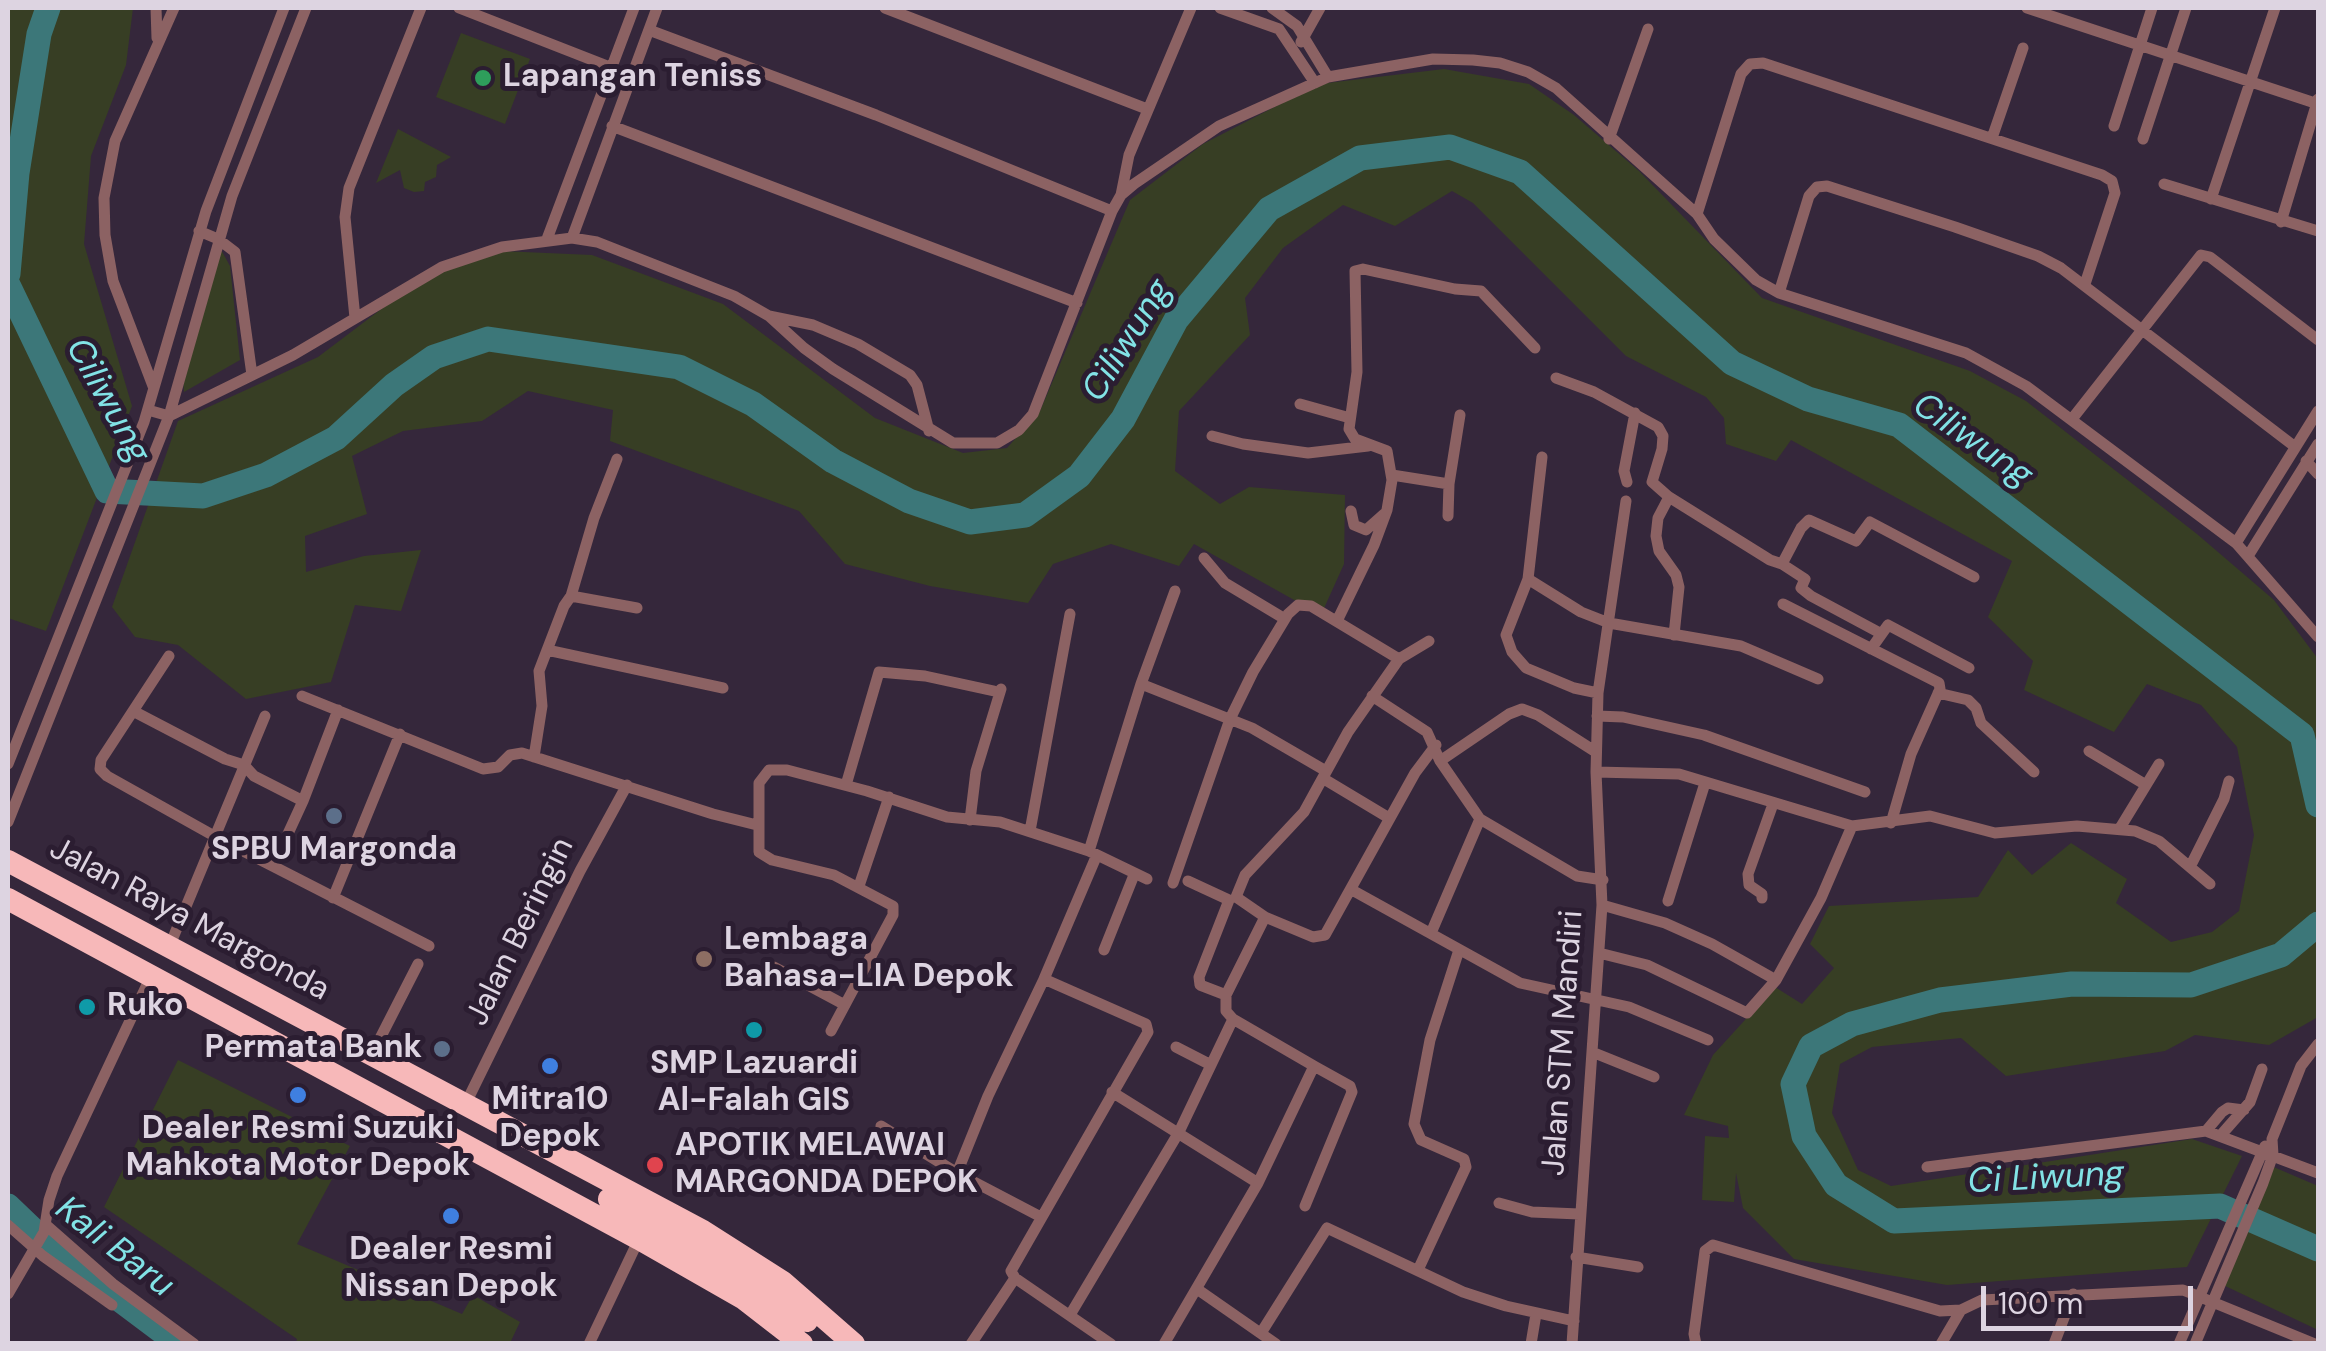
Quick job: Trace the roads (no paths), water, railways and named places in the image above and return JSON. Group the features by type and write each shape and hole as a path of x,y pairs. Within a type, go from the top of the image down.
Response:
{"highway":[{"name":"Jalan Raya Margonda","path":"8,861 372,1054 698,1239 834,1344"},
{"name":"Jalan Raya Margonda","path":"8,875 783,1282 854,1344"},
{"name":"Jalan Raya Margonda","path":"8,900 148,982 744,1299 802,1344"},
{"name":"Jalan Raya Margonda","path":"8,916 148,982"},
{"name":"Jalan Raya Margonda","path":"636,1244 783,1344"}],"street":[{"path":"156,8 157,46"},
{"path":"154,388 113,280 105,235 104,198 115,141 174,8"},
{"path":"8,764 146,416 199,231 284,8"},
{"path":"8,822 169,416 232,196 306,8"},
{"path":"355,318 345,217 349,188 421,8"},
{"path":"459,8 610,66"},
{"path":"547,239 634,8"},
{"path":"572,238 657,8"},
{"path":"885,8 1147,109"},
{"path":"1121,196 1129,155 1190,8"},
{"path":"1220,8 1279,29 1315,82"},
{"path":"1272,8 1291,20 1306,38 1328,77"},
{"path":"1294,48 1306,38 1320,8"},
{"path":"2028,8 2059,12 2139,45 2318,102 2281,222"},
{"path":"2114,126 2152,8"},
{"path":"2143,139 2186,8"},
{"path":"2211,200 2275,8"},
{"path":"649,30 876,115 1112,211"},
{"path":"1609,138 1648,30"},
{"path":"1992,138 2023,48"},
{"path":"146,416 169,416 293,355 442,267 502,247 572,238 596,242 719,290 769,316 804,348 953,443 997,444 1033,414 1112,211 1121,196 1150,171 1219,126 1328,77 1432,60 1500,63 1528,72 1556,88 1696,214 1733,260 1756,280 1780,292 1979,359 2026,386 2236,543 2318,637"},
{"path":"1696,214 1741,74 1750,64 1762,63 2102,174 2112,181 2115,192 2085,284"},
{"path":"612,126 1077,303"},
{"path":"2164,184 2318,232"},
{"path":"1780,292 1809,196 1817,188 1828,186 2038,256 2085,284 2294,446"},
{"path":"199,231 231,247 237,256 252,374"},
{"path":"2072,419 2201,255 2210,257 2318,340"},
{"path":"1337,621 1368,560 1386,510 1392,475 1386,451 1356,439 1349,428 1357,372 1353,293 1357,269 1481,291 1535,348"},
{"path":"769,316 813,325 858,344 910,375 917,385 928,430"},
{"path":"1556,378 1658,427 1663,436 1652,482 1746,547 1805,579 1801,588 1811,596 1880,633"},
{"path":"1300,404 1350,418"},
{"path":"2236,543 2318,411"},
{"path":"1627,482 1624,471 1635,413"},
{"path":"1448,516 1460,415"},
{"path":"1212,436 1308,452 1372,445"},
{"path":"2248,556 2318,444"},
{"path":"1542,457 1528,579 1506,635 1512,652 1526,668 1574,688 1598,692"},
{"path":"534,757 542,706 540,672 546,650 571,596 594,518 617,459"},
{"path":"2306,461 2318,474"},
{"path":"1392,475 1449,484"},
{"path":"1669,496 1658,518 1656,536 1659,552 1676,575 1679,587 1674,636"},
{"name":"Jalan STM Mandiri","path":"1572,1344 1603,880 1596,716 1626,501"},
{"path":"1351,511 1356,528 1366,530 1386,510"},
{"path":"1782,564 1800,528 1809,520 1856,540 1870,522 1974,577"},
{"path":"1204,558 1225,583 1285,619"},
{"path":"1528,579 1580,612 1609,624 1741,646 1818,679"},
{"path":"957,1173 988,1096 1044,979 1092,854 1142,684 1175,591"},
{"path":"571,596 637,608"},
{"path":"1783,604 1939,683 1911,754 1891,823"},
{"path":"1173,883 1230,719 1285,619 1298,605 1311,606 1398,659"},
{"path":"1030,831 1070,614"},
{"path":"1871,648 1888,626 1969,668"},
{"path":"1430,641 1398,659 1301,816 1244,875 1236,897 1265,917 1321,938 1352,890 1415,773 1436,745"},
{"path":"546,650 722,688"},
{"path":"168,656 101,760 103,773 215,839 429,946"},
{"path":"846,785 879,672 998,690 976,771 970,820"},
{"path":"1142,684 1252,728 1389,818"},
{"path":"1938,693 1968,700 1976,708 1980,723 2034,772"},
{"path":"302,696 483,769 498,767 515,753 756,825"},
{"path":"1372,696 1426,732 1436,745 1440,761 1480,819 1578,876 1603,880"},
{"path":"286,838 326,748 338,710"},
{"path":"1440,761 1522,710 1538,715 1596,750"},
{"path":"133,711 244,765 254,776 302,801"},
{"path":"170,944 265,716"},
{"path":"1596,716 1623,717 1704,735 1866,792"},
{"path":"333,898 400,734"},
{"path":"2088,751 2146,785"},
{"path":"2120,828 2159,764"},
{"path":"831,1032 894,910 888,901 859,886 814,869 764,858 757,847 756,825 759,782 770,770 787,770 846,785 947,818 990,820 1030,831 1148,879"},
{"path":"1596,772 1663,772 1852,826 1930,816 1995,832 2077,826 2120,828 2159,841 2210,884"},
{"path":"2191,865 2229,781"},
{"path":"1668,901 1705,783"},
{"name":"Jalan Beringin","path":"465,1105 626,785"},
{"path":"859,886 889,798"},
{"path":"1762,898 1750,885 1748,874 1773,804"},
{"path":"1430,933 1480,819"},
{"path":"1600,953 1647,965 1747,1013 1776,980 1821,898 1852,826"},
{"path":"1104,950 1134,875"},
{"path":"1188,881 1229,900 1198,982 1226,995"},
{"path":"1352,890 1520,982 1629,1007 1708,1040"},
{"path":"1602,905 1665,923 1776,980"},
{"path":"1265,917 1224,1003 1232,1019 1350,1086 1352,1093 1305,1206"},
{"path":"1418,1270 1466,1167 1464,1159 1421,1140 1414,1124 1430,1040 1459,950"},
{"path":"372,1054 418,964"},
{"path":"774,968 845,1005"},
{"path":"1044,979 1146,1024 1148,1032 1012,1268 1016,1278 1111,1344"},
{"path":"8,1294 45,1229 48,1200 57,1176 148,982"},
{"path":"1070,1315 1179,1132 1232,1019"},
{"path":"2195,1344 2208,1274 2249,1178 2267,1152 2302,1066 2318,1044"},
{"path":"1176,1047 1210,1065"},
{"path":"1592,1052 1654,1078"},
{"path":"1164,1344 1258,1183 1314,1066"},
{"path":"2221,1134 2244,1110 2262,1069"},
{"path":"1112,1092 1258,1183"},
{"path":"2206,1131 2228,1108 2244,1110"},
{"path":"881,1126 957,1173 1041,1217"},
{"path":"1927,1166 2206,1131 2318,1173"},
{"path":"2180,1344 2221,1281 2263,1184 2267,1152"},
{"path":"1499,1203 1532,1212 1579,1214"},
{"path":"8,1225 112,1305"},
{"path":"1260,1333 1327,1228 1463,1292 1574,1321"},
{"path":"45,1229 194,1344"},
{"path":"589,1344 636,1244"},
{"path":"1696,1344 1694,1334 1706,1251 1713,1245 1940,1311 1961,1310 1982,1300 2176,1289 2315,1344"},
{"path":"1576,1258 1638,1267"},
{"path":"971,1344 1016,1278"},
{"path":"1197,1289 1276,1344"},
{"path":"2054,1344 2074,1294"},
{"path":"1941,1344 1961,1310"},
{"path":"1531,1344 1536,1314"}],"waterway":[{"name":"Ciliwung","path":"8,274 17,173 39,34 48,8"},
{"name":"Ciliwung","path":"8,285 107,491 203,496 266,475 336,438 394,385 434,357 488,339 679,367 753,404 833,461 909,501 970,522 1025,515 1079,476 1123,419 1176,320 1269,209 1360,158 1450,147 1520,172 1732,363 1808,399 1899,425 2302,735 2318,805"},
{"name":"Ciliwung","path":"2318,924 2281,955 2191,985 2072,984 1940,1000 1852,1024 1811,1046 1793,1084 1804,1136 1836,1185 1894,1221 2220,1206 2318,1249"},
{"name":"Kali Baru","path":"8,1206 55,1251 179,1344"}],"place":[{"name":"Lapangan Teniss","path":"483,78"},
{"name":"SPBU Margonda","path":"334,816"},
{"name":"Lembaga Bahasa-LIA Depok","path":"704,959"},
{"name":"Ruko","path":"87,1007"},
{"name":"SMP Lazuardi Al-Falah GIS","path":"754,1030"},
{"name":"Permata Bank","path":"442,1049"},
{"name":"Mitra10 Depok","path":"550,1066"},
{"name":"Dealer Resmi Suzuki Mahkota Motor Depok","path":"298,1095"},
{"name":"APOTIK MELAWAI MARGONDA DEPOK","path":"655,1165"},
{"name":"Dealer Resmi Nissan Depok","path":"451,1216"}],"water label":[{"name":"Ci Liwung","path":"2046,1179"}]}
